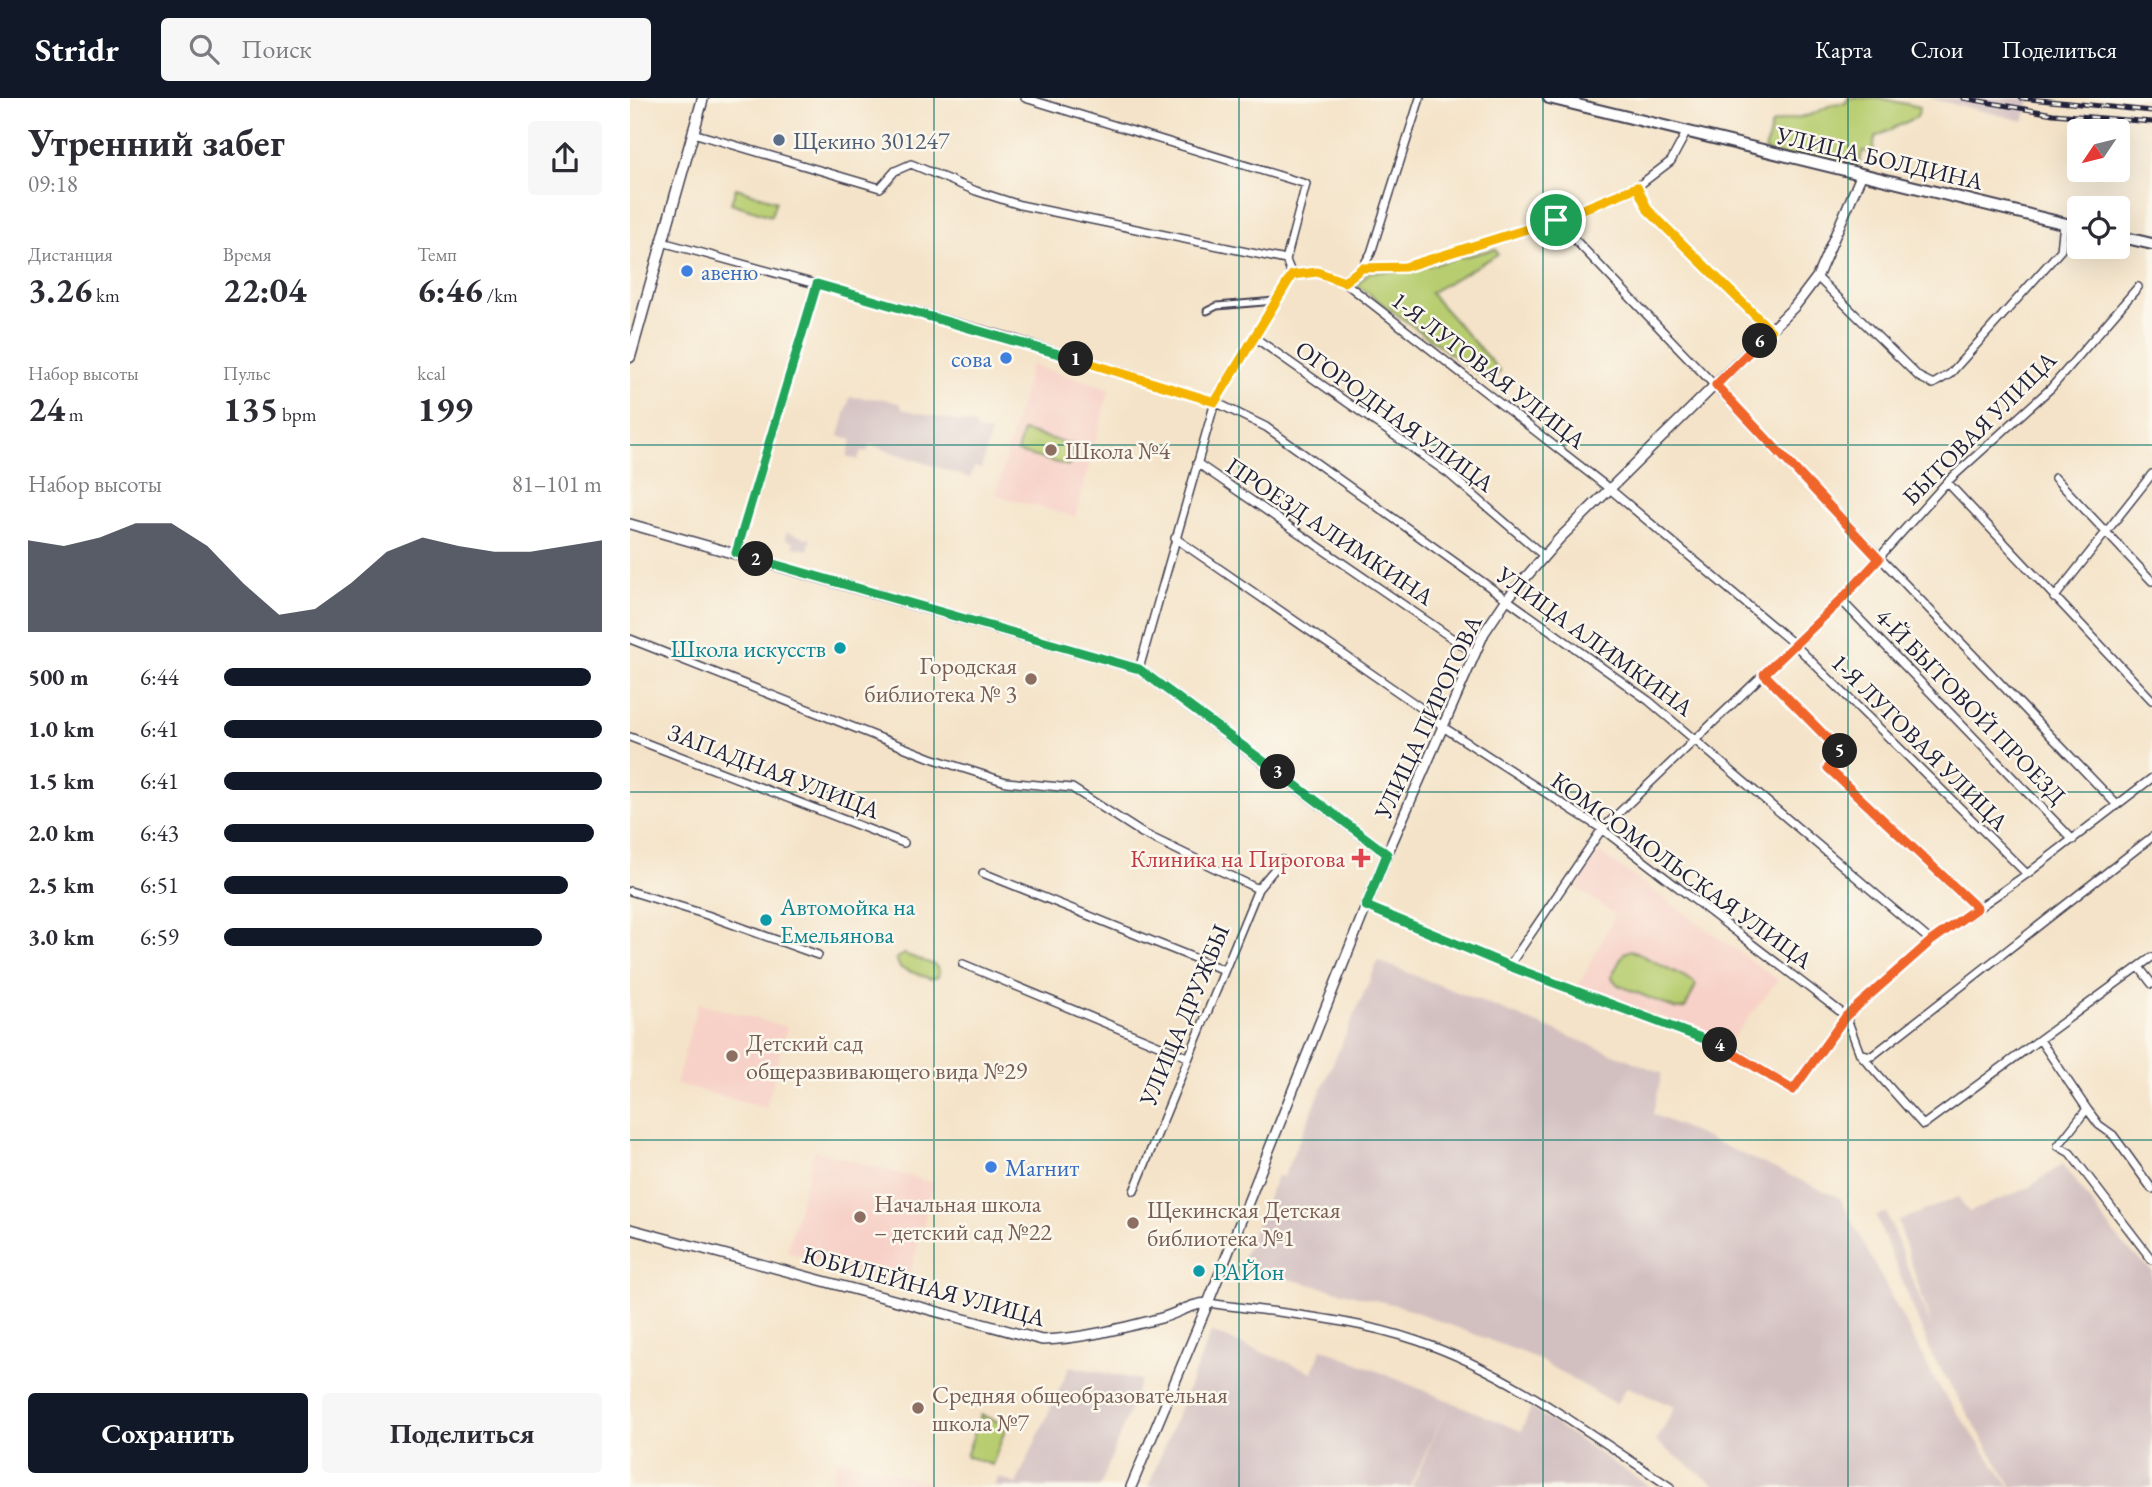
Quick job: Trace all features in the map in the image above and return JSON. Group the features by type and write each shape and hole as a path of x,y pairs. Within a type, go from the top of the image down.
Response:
{"main road":[{"path":"630,357 703,98"},
{"name":"УЛИЦА БОЛДИНА","path":"1549,98 1861,176 2067,224"},
{"path":"2130,239 2152,244"}],"street":[{"path":"1025,98 1306,184 1286,260 1292,275 1215,402 1139,669"},
{"path":"1344,282 1362,268 1371,253 1420,98"},
{"path":"692,133 880,188 895,171 911,163 976,191 1020,205 1286,260"},
{"path":"1362,268 1405,267 1556,220 1637,187 1671,161 1686,133"},
{"name":"УЛИЦА ПИРОГОВА","path":"1131,1487 1209,1303 1387,854 1475,653 1507,599 1544,556 1771,331 1817,277 1861,176"},
{"path":"1637,187 1648,210 1771,331"},
{"path":"1556,220 2117,806"},
{"path":"1817,277 1920,377 1933,384 1950,374 2061,250 2064,223"},
{"name":"УЛИЦА АЛИМКИНА","path":"662,242 1005,336 1215,402 1266,427 1649,701 1931,941"},
{"name":"1-Я ЛУГОВАЯ УЛИЦА","path":"1292,275 1317,272 1344,282 1611,490 1794,644 2027,874"},
{"path":"736,553 817,284"},
{"name":"БЫТОВАЯ УЛИЦА","path":"1509,966 1602,829 1841,600 1947,482 2051,388 2138,287"},
{"path":"1207,311 1217,306 1275,301"},
{"name":"ОГОРОДНАЯ УЛИЦА","path":"1254,337 1450,474 1544,556"},
{"name":"ПРОЕЗД АЛИМКИНА","path":"1198,463 1475,653"},
{"path":"2054,598 2152,474"},
{"path":"2055,478 2152,581"},
{"path":"1947,482 2152,700"},
{"path":"630,524 1139,669 1387,854"},
{"name":"КОМСОМОЛЬСКАЯ УЛИЦА","path":"1175,538 1424,710 1443,727 1602,829 1846,1016"},
{"name":"4-Й БЫТОВОЙ ПРОЕЗД","path":"1841,600 2073,839"},
{"path":"630,639 931,758 1006,782 1072,788 1142,833 1258,889"},
{"path":"1764,674 1840,751 1828,768 1977,908"},
{"name":"ЗАПАДНАЯ УЛИЦА","path":"630,737 904,843"},
{"path":"1366,906 1509,966 1730,1049 1793,1090 1846,1016 1931,941 2027,874 2152,778"},
{"path":"1860,1054 1872,1056 2152,837"},
{"name":"УЛИЦА ДРУЖБЫ","path":"1134,1191 1258,889 1282,860"},
{"path":"983,873 1224,970"},
{"path":"630,891 708,915 818,955"},
{"path":"1846,1016 1860,1054 1923,1125 2152,957"},
{"path":"962,964 1187,1057"},
{"path":"2139,967 2152,985"},
{"path":"2040,1040 2099,1125 2113,1135 2152,1189"},
{"path":"2087,1109 2058,1146 2070,1153 2152,1260"},
{"name":"ЮБИЛЕЙНАЯ УЛИЦА","path":"630,1229 1042,1340 1078,1336 1163,1318 1209,1303 1336,1321 1417,1340 1458,1358 1542,1403 1670,1487"}],"shaded area":[{"path":"1928,98 2031,98 2024,121"},
{"name":"Школа №4","path":"1031,365 1110,388 1075,517 996,495"},
{"path":"850,397 884,399 901,404 902,409 975,425 977,430 991,433 981,469 974,467 970,478 870,445 867,452 861,451 858,460 847,456 852,440 839,436"},
{"path":"787,532 811,539 808,550 793,547 794,542 785,539"},
{"path":"1599,852 1778,980 1730,1041 1578,987 1615,915 1576,887"},
{"path":"1378,961 1662,1073 1653,1114 1840,1198 1937,1384 2010,1487 1718,1487 1656,1442 1675,1407 1627,1387 1616,1404 1534,1357 1400,1306 1239,1267 1277,1175 1283,1177"},
{"name":"Детский сад общеразвивающего вида №29","path":"698,1003 787,1027 766,1108 676,1084"},
{"name":"Начальная школа – детский сад №22","path":"814,1150 934,1183 907,1285 787,1252"},
{"path":"2063,1164 2121,1243 2152,1271 2152,1487 2012,1487 1932,1355 1876,1216 1886,1212 1933,1332 1898,1221 1958,1197 1969,1212 2028,1188"},
{"path":"1211,1332 1312,1372 1322,1348 1521,1431 1531,1408 1650,1487 1412,1487 1448,1405 1410,1487 1148,1487"},
{"path":"1070,1366 1141,1380 1100,1487 995,1487 998,1477 1016,1484"},
{"path":"838,1457 941,1487 830,1487"}],"green space":[{"path":"1848,98 1879,98 1920,107 1917,117 1875,137 1873,152 1863,151 1856,172 1765,151 1772,124 1810,115 1830,105 1846,103"},
{"path":"736,188 776,201 771,216 731,203"},
{"path":"1495,249 1498,254 1430,293 1500,371 1490,383 1357,285 1369,272 1406,271"},
{"path":"1023,431 1074,445 1069,466 1017,452"},
{"path":"1631,950 1693,981 1696,985 1685,1008 1676,1009 1618,985 1611,977 1624,953"},
{"path":"904,954 935,965 939,970 938,977 931,979 900,968 896,959"},
{"path":"981,1415 1007,1425 992,1465 966,1456"}],"railway":[{"path":"1963,98 2053,114 2152,122"},
{"path":"2020,98 2152,111"}],"place":[{"name":"Щекино 301247","path":"779,140"},
{"name":"авеню","path":"687,271"},
{"name":"сова","path":"1006,358"},
{"name":"Школа №4","path":"1051,450"},
{"name":"Школа искусств","path":"840,648"},
{"name":"Городская библиотека № 3","path":"1031,679"},
{"name":"Клиника на Пирогова","path":"1361,858"},
{"name":"Автомойка на Емельянова","path":"766,920"},
{"name":"Детский сад общеразвивающего вида №29","path":"732,1056"},
{"name":"Магнит","path":"991,1167"},
{"name":"Начальная школа – детский сад №22","path":"860,1217"},
{"name":"Щекинская Детская библиотека №1","path":"1133,1223"},
{"name":"РАЙон","path":"1199,1271"},
{"name":"Средняя общеобразовательная школа №7","path":"918,1408"}],"route":[{"path":"1637,187 1648,210 1771,331 1716,385 1879,559 1841,600 1764,674 1840,751 1828,768 1977,908 1931,941 1846,1016 1793,1090 1730,1049 1509,966 1366,906 1387,854 1139,669 736,553 817,284 1005,336 1215,402 1292,275 1317,272 1344,282 1362,268 1405,267 1556,220 1637,187"}]}
